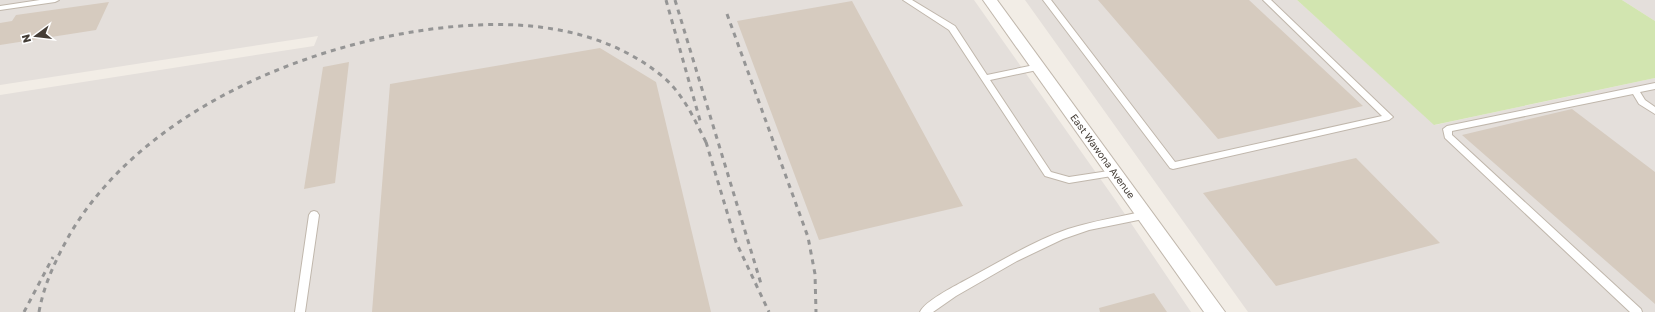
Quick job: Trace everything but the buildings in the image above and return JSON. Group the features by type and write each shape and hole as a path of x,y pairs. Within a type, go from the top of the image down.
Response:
{"street":[{"name":"East Wawona Avenue","path":"990,0 1215,312"}],"lane":[{"path":"0,8 55,0"},
{"path":"907,0 952,28 1048,174 1070,180 1115,173"},
{"path":"1047,0 1173,166 1389,117 1267,0"},
{"path":"985,78 1039,67"},
{"path":"1637,312 1448,136 1447,130 1655,86"},
{"path":"1635,91 1642,102 1655,111"},
{"path":"300,312 314,215"},
{"path":"925,312 958,290 1018,256 1051,240 1079,230 1145,215"}],"shaded area":[{"path":"0,0 974,0 1116,201 1191,312 0,312 0,95 314,46 318,36 0,85"},
{"path":"1025,0 1297,0 1435,125 1655,78 1655,312 1248,312"},
{"path":"1622,0 1655,0 1655,21"}],"green space":[{"path":"1297,0 1622,0 1655,21 1655,78 1434,125"}],"railway":[{"path":"666,0 701,124"},
{"path":"675,0 762,287"},
{"path":"727,14 808,237 815,274 816,312"},
{"path":"39,312 51,272 70,234 99,193 134,157 175,125 219,98 266,75 315,56 364,42 412,32 477,25 543,27 575,33 605,43 635,57 662,76 683,99 706,142"},
{"path":"706,142 708,146"},
{"path":"706,142 736,242 769,312"},
{"path":"24,312 53,257"}]}
